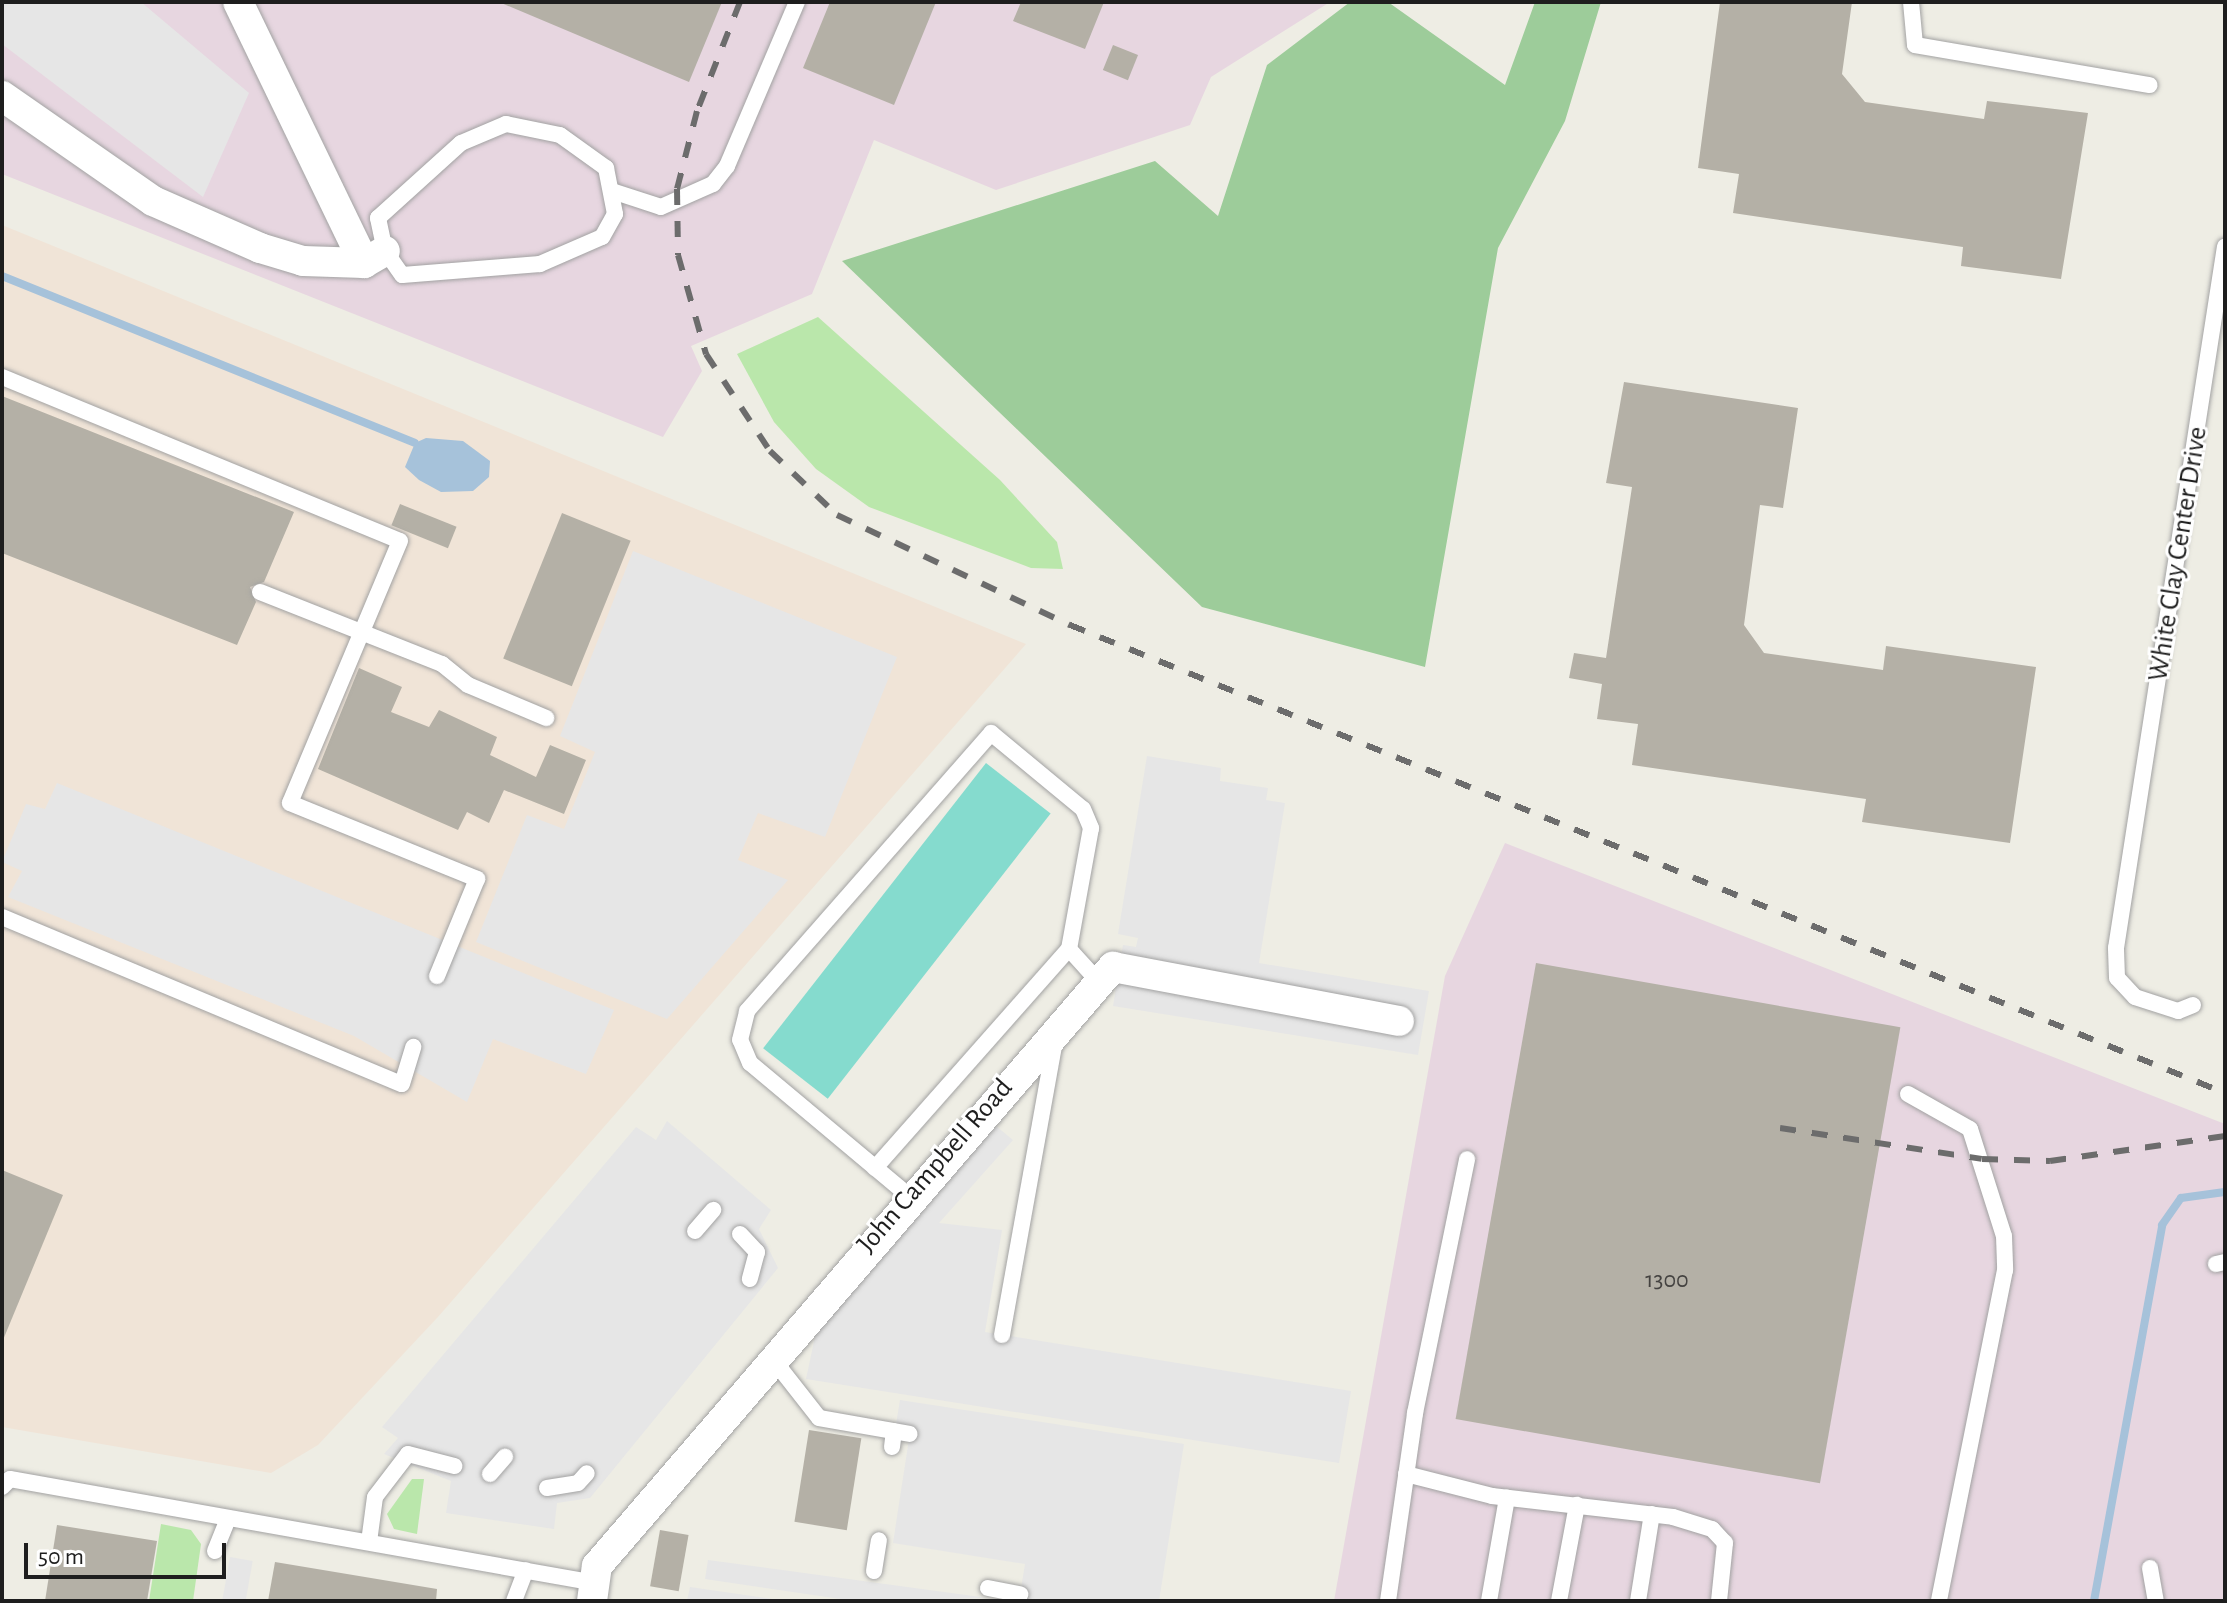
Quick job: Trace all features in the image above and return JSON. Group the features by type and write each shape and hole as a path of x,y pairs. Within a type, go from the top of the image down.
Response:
{"street":[{"path":"2,96 153,201 289,257 375,257 238,2"},
{"path":"1097,980 1113,967 1134,969 1399,1021"},
{"name":"John Campbell Road","path":"593,1592 597,1566 791,1344 909,1196 1097,980"}],"lane":[{"path":"615,192 661,207 713,184 727,166 797,2"},
{"path":"1911,2 1915,45 2150,85"},
{"path":"506,124 560,135 606,168 615,192 615,214 602,237 540,264 402,275 375,257 378,218 485,129 506,124"},
{"name":"White Clay Center Drive","path":"2193,1005 2156,1008 2117,978 2116,948 2225,246"},
{"path":"2,377 91,422 400,541 290,803 477,879 437,976"},
{"path":"260,592 362,631 546,718"},
{"path":"875,1168 1069,949 1091,828 1083,809 991,733 747,1011 740,1040 750,1063 875,1168 909,1196"},
{"path":"2,917 402,1084 413,1047"},
{"path":"1069,949 1097,980"},
{"path":"1002,1335 1059,1024"},
{"path":"1908,1094 1970,1129 2004,1236 2005,1270 1939,1601"},
{"path":"1388,1601 1406,1474 1467,1159"},
{"path":"695,1231 713,1210"},
{"path":"740,1234 757,1252 750,1279"},
{"path":"791,1344 819,1418 899,1437"},
{"path":"369,1542 375,1497 408,1454 454,1466"},
{"path":"490,1474 505,1457"},
{"path":"547,1488 578,1483 587,1473"},
{"path":"1406,1474 1507,1498 1652,1514 1712,1529 1725,1543 1719,1601"},
{"path":"2,1487 10,1479 369,1542 526,1570 593,1592"},
{"path":"1489,1601 1507,1498"},
{"path":"1559,1601 1577,1505"},
{"path":"1638,1601 1652,1514"},
{"path":"215,1551 228,1518"},
{"path":"874,1571 879,1540"},
{"path":"2150,1568 2156,1601"},
{"path":"514,1601 526,1570"},
{"path":"988,1588 1010,1595"}],"shaded area":[{"path":"2,2 1330,2 1211,77 1190,125 996,190 874,140 812,294 691,346 702,371 663,437 2,174"},
{"path":"2,2 141,2 249,93 203,197 2,44"},
{"path":"2,225 1026,644 437,1318 318,1445 271,1473 2,1427"},
{"path":"426,438 463,441 490,461 489,477 473,491 441,492 419,480 405,467 415,443"},
{"path":"633,551 897,657 825,837 758,813 738,860 788,880 667,1019 476,942 527,815 564,829 595,752 560,736"},
{"path":"1147,756 1221,768 1220,781 1268,788 1266,800 1285,803 1259,963 1429,991 1418,1055 1113,1006 1123,945 1136,947 1138,938 1118,934"},
{"path":"986,763 1051,813 828,1099 763,1048"},
{"path":"57,783 614,1010 586,1074 493,1039 467,1102 354,1036 8,897 22,871 2,862 26,804 45,809"},
{"path":"1505,843 2225,1124 2225,1601 1334,1601 1445,976"},
{"path":"667,1121 771,1210 759,1229 778,1268 590,1498 557,1503 554,1529 446,1513 451,1481 384,1454 398,1438 382,1427 636,1127 656,1140"},
{"path":"996,1126 1013,1140 939,1223 1002,1230 985,1332 1351,1391 1339,1463 806,1379 819,1318"},
{"path":"900,1400 1184,1444 1159,1601 1019,1601 1025,1564 893,1543 911,1426 896,1424"},
{"path":"230,1557 253,1561 246,1601 222,1601"},
{"path":"708,1560 988,1598 854,1601 705,1579"},
{"path":"690,1587 787,1601 687,1601"}],"green space":[{"path":"1350,2 1388,2 1505,85 1535,2 1601,2 1565,121 1498,248 1425,667 1202,607 842,261 1155,161 1218,216 1267,65"},
{"path":"818,317 1000,480 1057,542 1063,569 1031,568 869,507 816,469 774,422 737,354"},
{"path":"412,1479 424,1479 417,1534 394,1529 387,1514"},
{"path":"161,1524 191,1530 201,1544 193,1601 149,1601"}],"building":[{"path":"499,2 722,2 689,82"},
{"path":"830,2 936,2 894,105 803,68"},
{"path":"1021,2 1104,2 1085,49 1013,21"},
{"path":"1720,2 1852,2 1842,74 1865,102 1984,119 1987,101 2088,113 2061,279 1961,266 1963,247 1733,213 1739,174 1698,168"},
{"path":"1113,45 1138,55 1128,80 1103,70"},
{"path":"1624,382 1798,408 1783,508 1760,505 1744,625 1764,653 1883,670 1886,646 2036,667 2010,843 1862,822 1866,799 1632,765 1638,724 1597,719 1602,684 1569,678 1574,653 1606,658 1632,487 1606,483"},
{"path":"2,396 294,512 264,582 250,587 256,602 237,645 2,553"},
{"path":"400,504 457,527 448,548 391,525"},
{"path":"562,513 631,541 572,686 503,659"},
{"path":"359,668 402,687 391,712 429,727 439,710 497,737 490,755 536,777 550,745 586,760 564,814 504,790 489,823 467,812 458,830 318,769"},
{"path":"1536,963 1900,1027 1820,1483 1456,1419"},
{"path":"2,1170 63,1195 3,1340 2,1340"},
{"path":"809,1430 861,1438 847,1530 794,1522"},
{"path":"57,1525 157,1541 147,1601 45,1601"},
{"path":"660,1530 689,1535 679,1591 650,1586"},
{"path":"275,1562 437,1589 436,1601 268,1601"}],"waterway":[{"path":"2,276 415,443"},
{"path":"2094,1601 2162,1225 2181,1198 2225,1192"}],"railway":[{"path":"740,2 697,111 677,189 678,255 706,354 770,451 837,515 1070,625 2225,1093"},
{"path":"1780,1128 1982,1159 2050,1161 2225,1136"}]}
